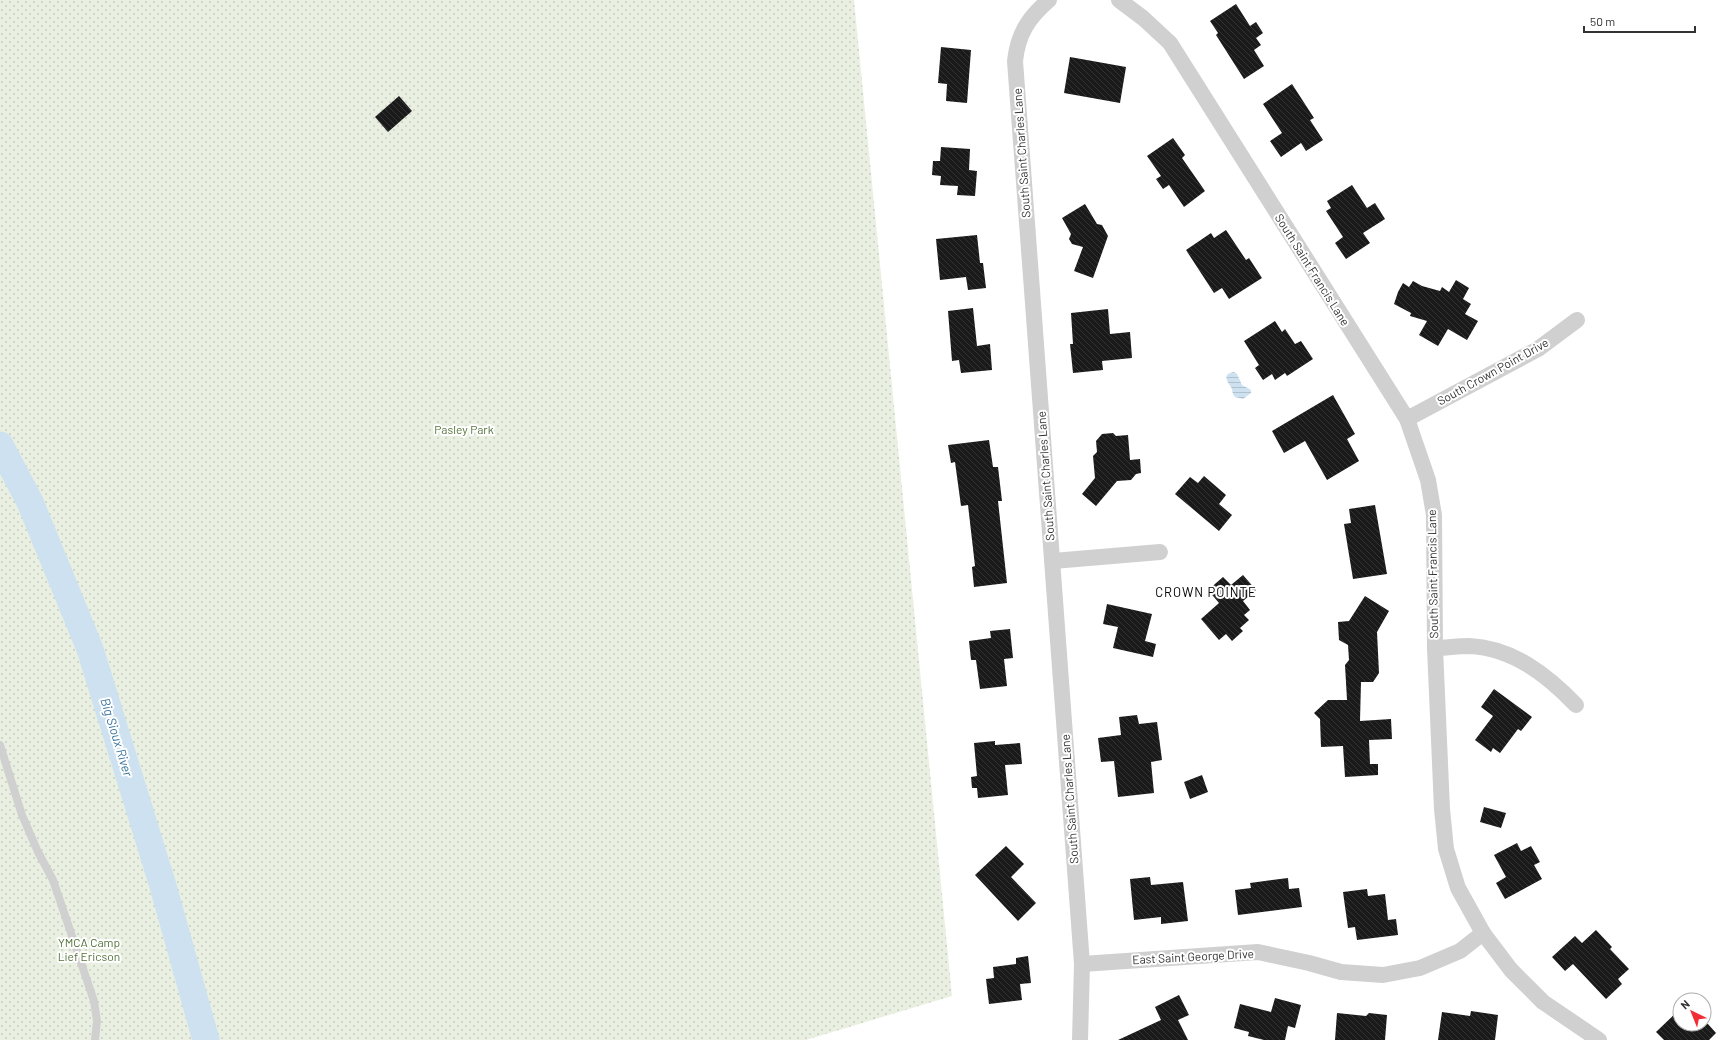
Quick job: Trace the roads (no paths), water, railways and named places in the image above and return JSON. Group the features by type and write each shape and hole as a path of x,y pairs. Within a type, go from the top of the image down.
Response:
{"street":[{"name":"South Saint Charles Lane","path":"1049,0 1036,11 1025,26 1016,45 1015,61 1082,964 1080,1040"},
{"name":"South Saint Francis Lane","path":"1119,0 1143,18 1170,43 1407,419 1428,480 1434,515 1435,648 1442,809 1446,849 1458,888 1483,933 1511,970 1543,1002 1599,1040"},
{"name":"South Crown Point Drive","path":"1407,419 1538,349 1577,320"},
{"path":"1053,561 1160,552"},
{"path":"1435,648 1469,646 1497,650 1528,663 1555,683 1576,705"},
{"name":"East Saint George Drive","path":"1082,964 1258,952 1309,963 1341,972 1383,975 1420,968 1460,951 1483,933"}],"lane":[{"path":"0,745 22,815 38,852 53,880 94,1001 97,1021 95,1040"}],"water":[{"path":"1234,372 1237,374 1242,385 1251,390 1251,393 1243,399 1233,395 1226,378 1228,374"}],"waterway":[{"name":"Big Sioux River","path":"0,445 30,502 90,649 163,886 206,1040"}],"district":[{"name":"CROWN POINTE","path":"1206,592"}],"park label":[{"name":"Pasley Park","path":"464,430"},
{"name":"YMCA Camp Lief Ericson","path":"89,950"}]}
